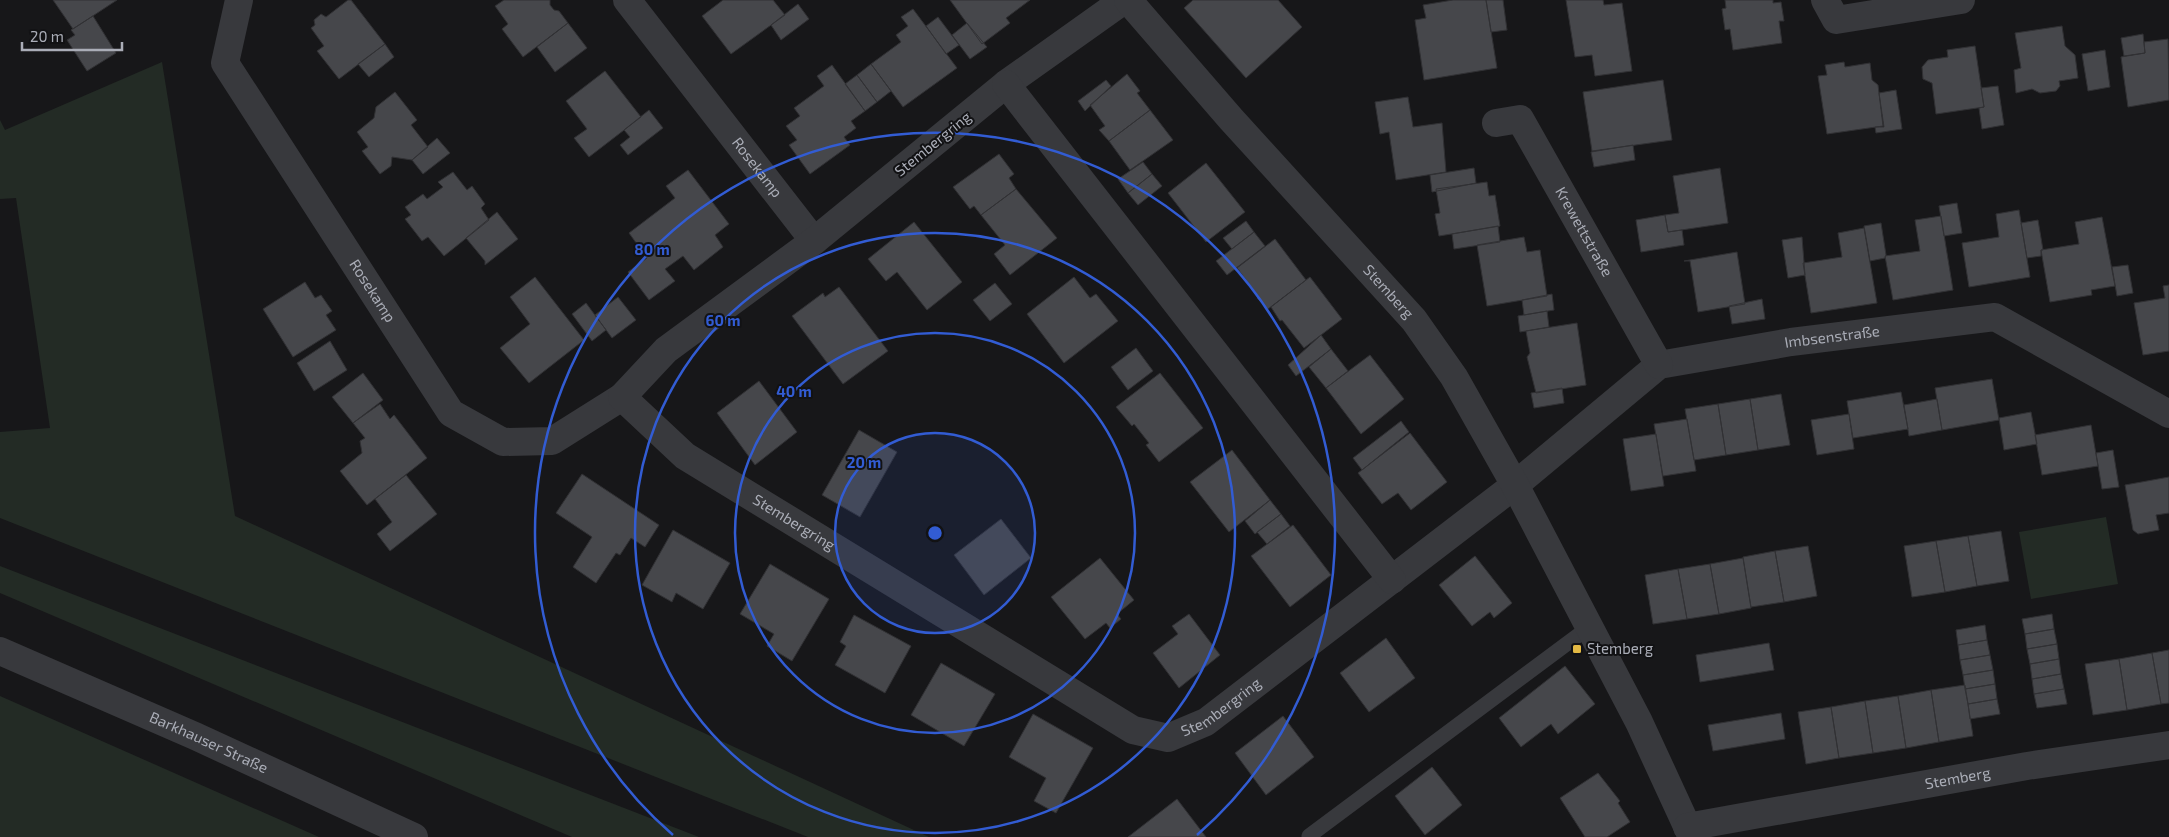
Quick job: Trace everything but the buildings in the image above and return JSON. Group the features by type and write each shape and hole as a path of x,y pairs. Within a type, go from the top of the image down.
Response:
{"street":[{"name":"Rosekamp","path":"238,0 225,64 451,413 503,442 552,441 622,397"},
{"name":"Rosekamp","path":"627,0 814,241"},
{"name":"Stembergring","path":"1124,0 1006,84 814,241 666,350 622,397 685,456 1133,730 1168,738 1206,722 1515,485"},
{"name":"Stemberg","path":"1128,0 1231,119 1414,320 1454,377 1515,485 1588,628 1639,722 1690,832 2027,766 2169,745"},
{"path":"1825,0 1836,20 1961,0"},
{"path":"1006,84 1392,580"},
{"name":"Krewettstraße","path":"1496,123 1520,119 1660,366"},
{"name":"Imbsenstraße","path":"1515,485 1660,366 1791,342 1996,317 2169,414"},
{"name":"Barkhauser Straße","path":"0,651 195,736 414,837"}],"lane":[{"path":"1309,836 1588,628"}],"shaded area":[{"path":"162,62 235,516 929,837 808,837 0,518 0,432 50,428 16,198 0,199 0,120 5,130"},
{"path":"2106,517 2118,584 2031,599 2019,532"},
{"path":"0,566 699,837 572,837 0,593"},
{"path":"0,696 319,837 0,837"}],"place":[{"name":"Stemberg","path":"1577,649"}]}
